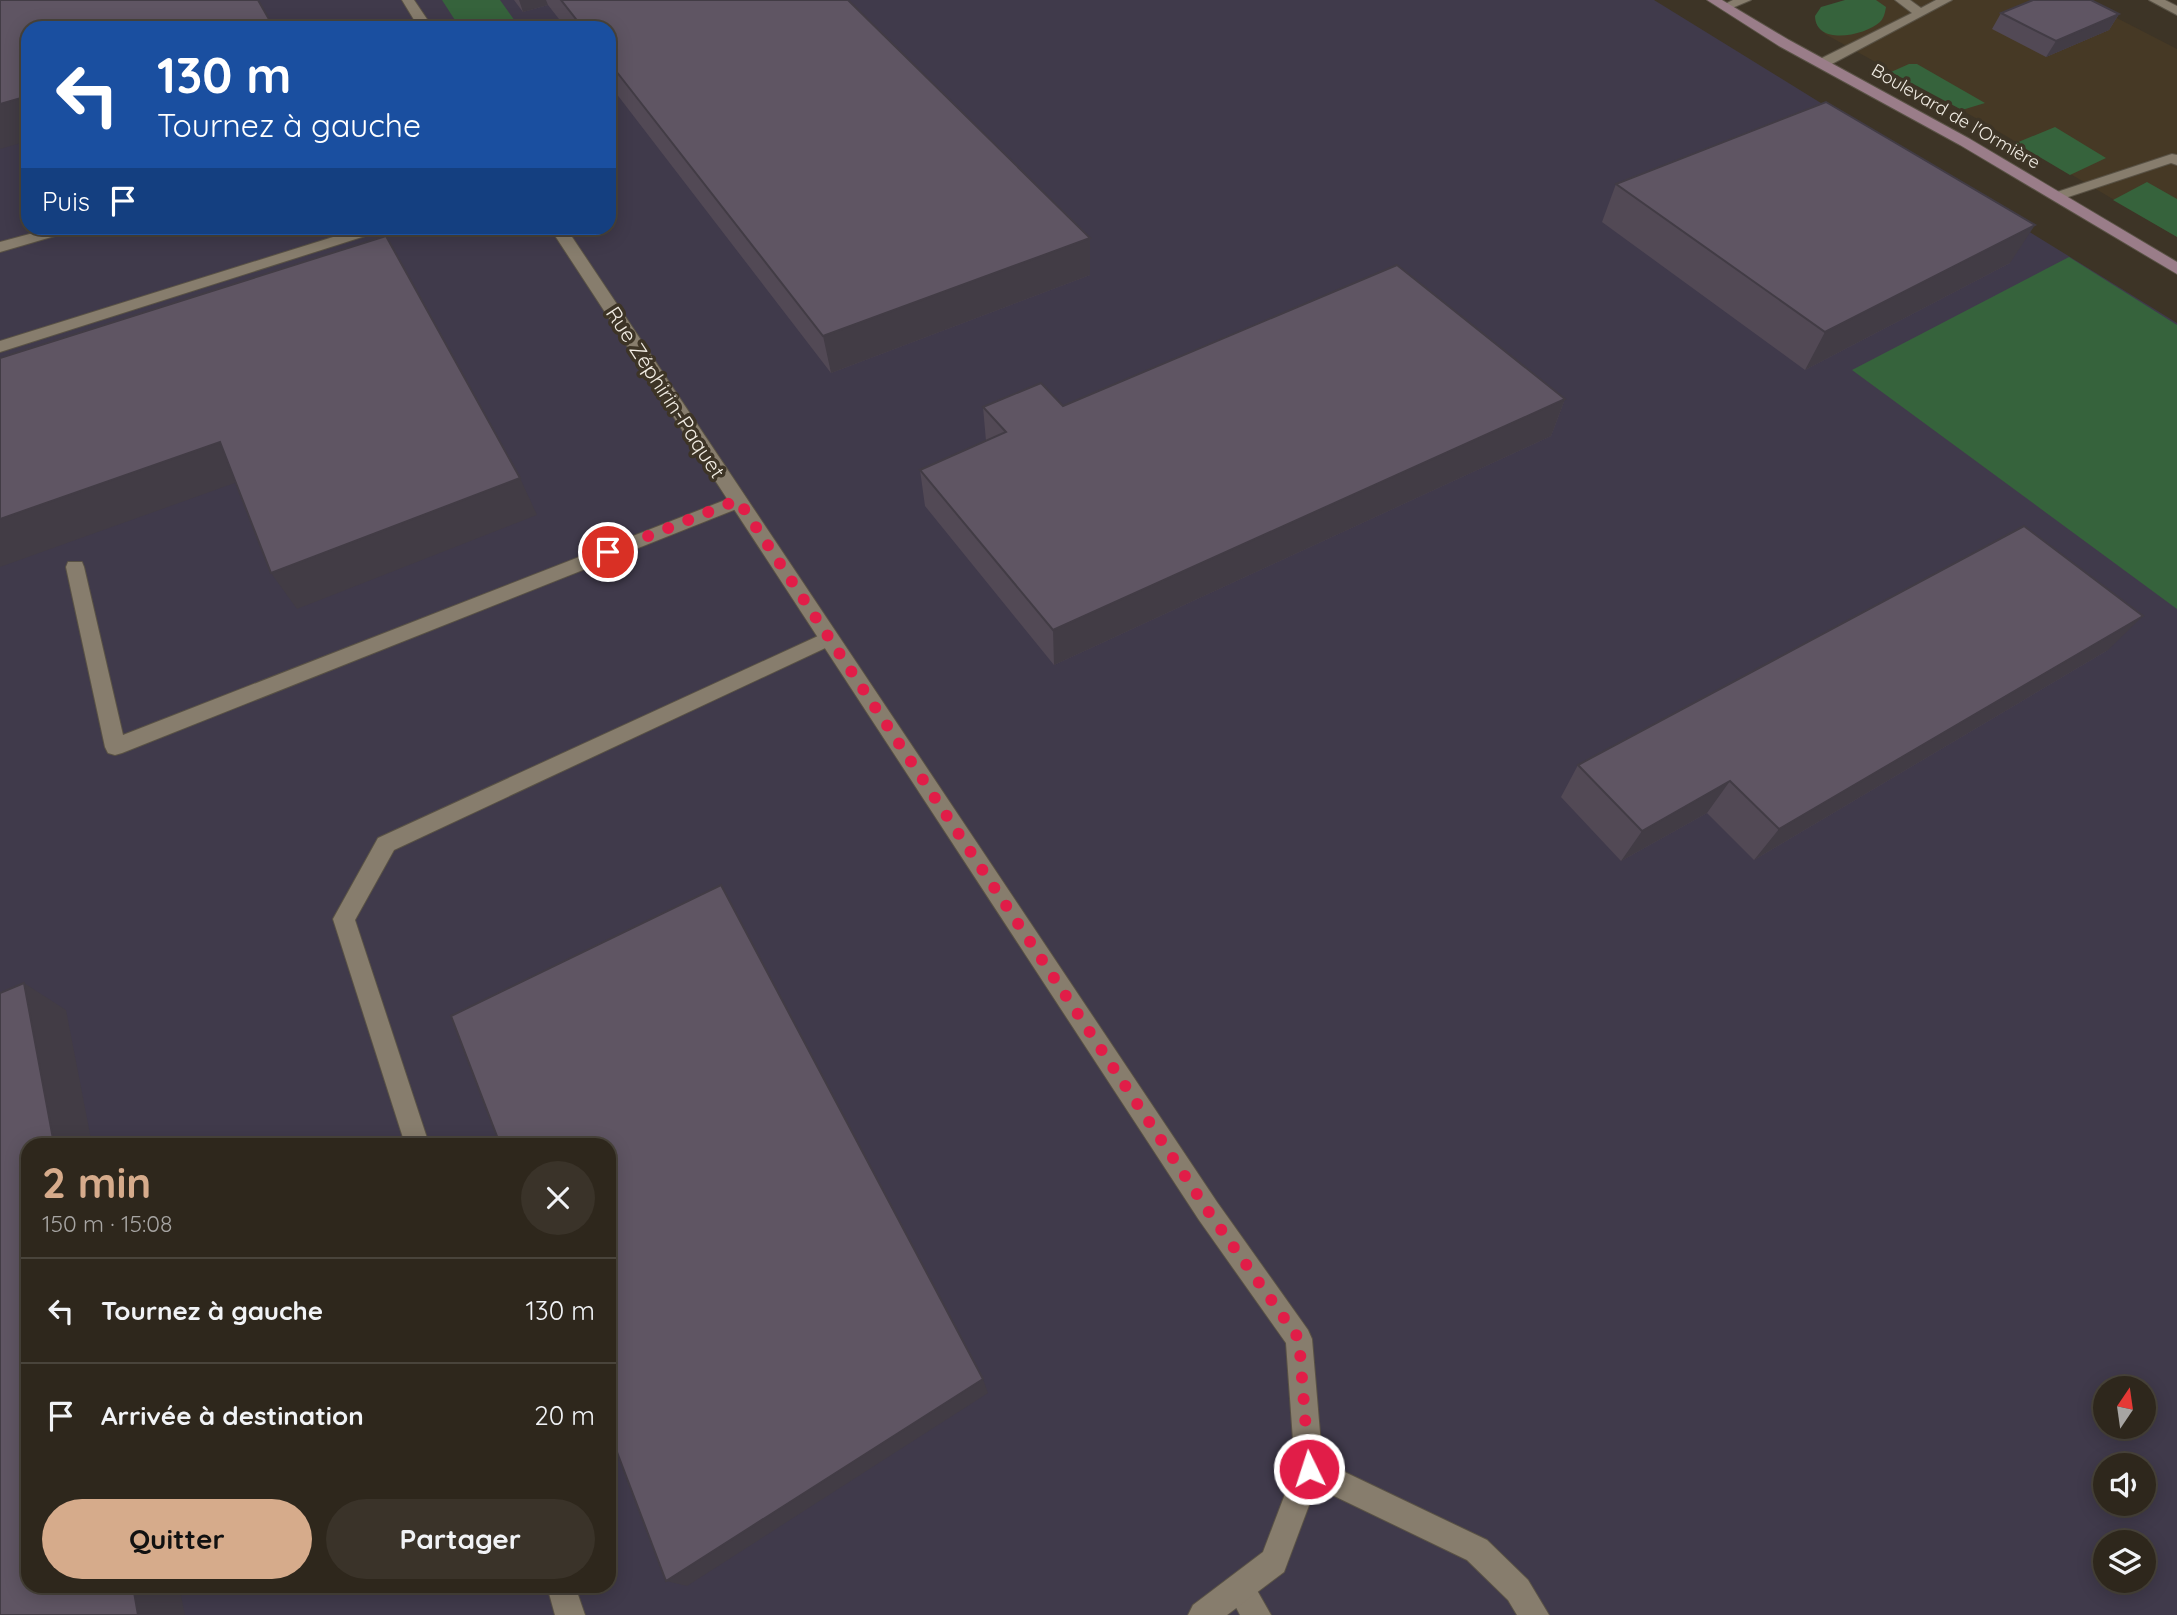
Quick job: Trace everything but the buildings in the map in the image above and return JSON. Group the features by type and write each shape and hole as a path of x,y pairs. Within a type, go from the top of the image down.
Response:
{"main road":[{"name":"Boulevard de l'Ormière","path":"1719,4 1965,142 2177,269"}],"street":[{"path":"408,0 422,21"},
{"path":"1719,4 1745,0"},
{"path":"1901,0 1920,13"},
{"path":"1823,63 1946,0"},
{"path":"2155,0 2177,11"},
{"path":"2056,197 2173,154"},
{"path":"0,247 42,235"},
{"path":"0,348 354,235"},
{"name":"Rue Zéphirin-Paquet","path":"563,235 1208,1211 1299,1339 1309,1469 1274,1562 1203,1615"},
{"path":"75,567 115,747 738,500"},
{"path":"415,1138 344,919 386,844 829,638"},
{"path":"1309,1469 1476,1550 1518,1590 1534,1615"},
{"path":"1240,1588 1256,1615"},
{"path":"563,1593 570,1615"}],"shaded area":[{"path":"0,0 1654,0 2177,323 2177,1615 0,1615"},
{"path":"1846,0 2082,0 2177,49 2177,237 1962,110 1825,34 1816,23 1815,16"}],"green space":[{"path":"442,0 500,0 515,21 456,21"},
{"path":"1845,0 1876,0 1886,7 1883,17 1873,27 1854,34 1843,36 1824,32 1818,26 1815,16 1821,7"},
{"path":"1909,64 1917,64 1985,103 1962,110 1891,72"},
{"path":"2055,127 2106,158 2070,175 2016,143"},
{"path":"2147,182 2177,199 2177,237 2113,200"},
{"path":"2069,257 2177,325 2177,609 1852,370"}],"route":[{"path":"608,552 738,500 1208,1211 1299,1339 1309,1469"}]}
